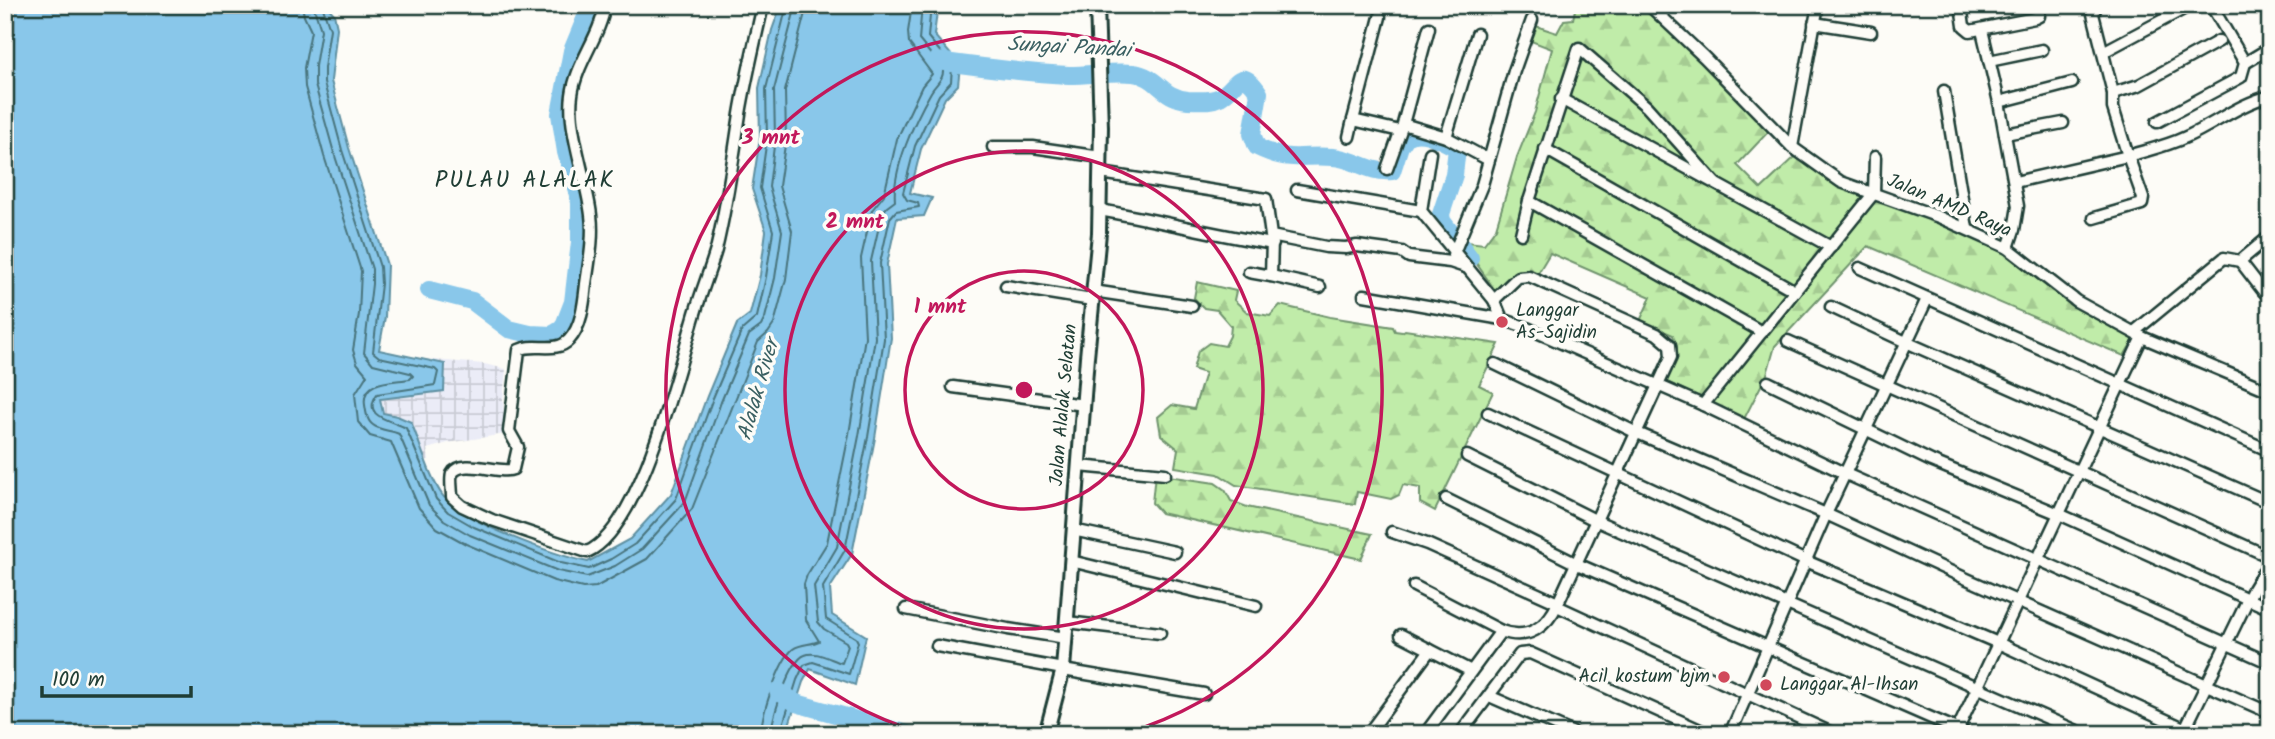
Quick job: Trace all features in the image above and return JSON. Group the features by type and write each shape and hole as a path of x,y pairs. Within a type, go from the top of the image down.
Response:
{"street":[{"path":"605,5 572,95 575,134 592,219 584,302 577,327 568,341 554,347 525,347 519,350 509,431 518,447 513,469 505,472 482,466 457,470 451,477 452,497 462,506 492,520 583,551 590,551 613,530 637,489 680,369 715,250 763,5"},
{"name":"Jalan Alalak Selatan","path":"1046,734 1063,669 1093,296 1101,173 1097,5"},
{"name":"Jalan AMD Raya","path":"1649,5 1793,147 1841,182 1967,228 2008,248 2077,301 2138,334 2270,391"},
{"path":"1793,147 1818,5"},
{"path":"1961,5 1965,28 1970,31 2035,18 2039,16 2039,5"},
{"path":"2094,218 2142,204 2143,198 2113,108 2113,93 2093,15 2097,5"},
{"path":"2103,52 2191,5"},
{"path":"2211,5 2245,63"},
{"path":"2263,5 2270,17"},
{"path":"1349,137 1380,17"},
{"path":"1450,262 1489,160 1514,71 1532,20"},
{"path":"1814,23 1871,32"},
{"path":"1387,169 1429,28"},
{"path":"1982,30 1999,102 2018,206 2008,248"},
{"path":"1446,137 1478,34"},
{"path":"2113,93 2149,80 2218,41"},
{"path":"1521,234 1545,149 1579,48 1647,107 1714,183"},
{"path":"2157,122 2239,80 2245,63 2270,48"},
{"path":"1989,61 2042,50"},
{"path":"1999,102 2073,83"},
{"path":"1944,91 1967,228"},
{"path":"2015,182 2164,147 2238,108 2270,96"},
{"path":"1561,99 1831,247"},
{"path":"1353,120 1446,137 1489,160"},
{"path":"2005,134 2063,122"},
{"path":"993,147 1032,147 1101,157"},
{"path":"1545,149 1795,291"},
{"path":"1421,211 1430,153"},
{"path":"1703,405 1874,193 1875,157"},
{"path":"1101,173 1266,199 1272,240 1271,276"},
{"path":"1297,190 1421,211 1458,246 1465,267 1493,300 1502,319"},
{"path":"1529,201 1762,332"},
{"path":"1099,210 1224,236 1325,247 1357,246 1465,267"},
{"path":"2240,261 2270,236"},
{"path":"1956,731 2120,384 2138,334 2224,258 2240,261 2268,293"},
{"path":"1860,268 2270,451"},
{"path":"1250,272 1320,286"},
{"path":"1414,586 1501,631 1520,634 1538,631 1545,625 1577,564 1671,357 1667,341 1657,334 1529,276 1518,277 1493,300"},
{"path":"1006,286 1192,306"},
{"path":"1364,295 1502,319 1525,327 2270,663"},
{"path":"1730,734 1826,514 1927,299"},
{"path":"1831,307 2270,503"},
{"path":"1788,341 2270,559 2184,731"},
{"path":"1495,363 1635,432 1826,514 2270,713"},
{"path":"1768,382 1980,482 2059,513 2270,609"},
{"path":"953,387 1084,405"},
{"path":"1488,414 1806,561 1997,643 2184,731 2197,734"},
{"path":"1467,456 1597,521 2084,734"},
{"path":"1079,466 1164,474"},
{"path":"1446,499 1577,564 1968,734"},
{"path":"1073,530 1175,552"},
{"path":"1392,532 1427,544 1834,734"},
{"path":"1071,561 1256,606"},
{"path":"906,609 1066,638"},
{"path":"1068,622 1160,633"},
{"path":"1425,734 1501,631"},
{"path":"1401,635 1471,671"},
{"path":"936,646 1204,694"},
{"path":"1368,734 1430,650"},
{"path":"1460,734 1520,654 1530,653 1709,734"},
{"path":"1489,696 1576,734"}],"shaded area":[{"path":"422,359 484,364 506,369 503,400 505,434 427,449 429,460 415,461 379,423 377,396"}],"green space":[{"path":"1576,5 1644,5 1731,89 1769,131 1737,165 1761,189 1797,155 1838,185 1936,219 2005,254 2067,302 2134,339 2124,356 1868,246 1775,346 1767,374 1744,419 1663,380 1677,348 1673,335 1640,321 1651,297 1550,253 1538,273 1515,276 1495,290 1467,250 1468,242 1484,244 1496,228 1517,157 1535,112 1552,49 1531,41 1536,26 1557,33 1564,20 1573,19"},
{"path":"1197,282 1236,291 1234,300 1247,312 1270,316 1280,305 1330,317 1393,327 1395,331 1405,330 1499,344 1479,385 1493,392 1435,511 1420,503 1420,488 1403,485 1399,495 1391,499 1357,492 1355,504 1236,485 1218,474 1175,467 1178,449 1161,435 1158,417 1172,405 1194,409 1205,373 1193,369 1198,351 1209,343 1225,346 1230,336 1231,326 1217,310 1204,308 1194,298"},
{"path":"1155,474 1215,483 1225,490 1231,501 1247,507 1372,534 1361,559 1161,513 1152,503"}],"water":[{"name":"Alalak River","path":"5,5 327,6 334,14 337,28 331,81 349,148 387,265 385,317 379,350 445,364 444,391 380,399 383,413 411,422 434,480 443,496 453,506 510,536 588,562 630,539 671,494 737,324 750,314 760,275 766,231 752,189 760,138 759,88 772,30 781,5 938,5 934,35 960,65 958,85 945,98 921,149 910,193 932,198 924,216 897,218 887,264 891,338 875,438 852,554 830,588 832,615 866,636 855,685 810,669 786,734 5,734"}],"waterway":[{"path":"429,290 472,301 509,329 552,335 563,328 573,302 580,242 580,202 566,152 560,114 572,51 591,5"},
{"name":"Sungai Pandai","path":"937,61 1069,75 1133,73 1149,78 1172,95 1188,100 1216,99 1239,80 1247,80 1259,93 1252,134 1257,147 1288,157 1341,158 1376,170 1392,171 1400,146 1407,136 1433,136 1457,148 1454,175 1441,214 1442,221 1470,258"},
{"path":"778,691 796,703 907,734"}],"place":[{"name":"Langgar As-Sajidin","path":"1502,322"},
{"name":"Acil kostum bjm","path":"1724,677"},
{"name":"Langgar Al-Ihsan","path":"1766,685"}],"district":[{"name":"PULAU ALALAK","path":"525,181"}]}
